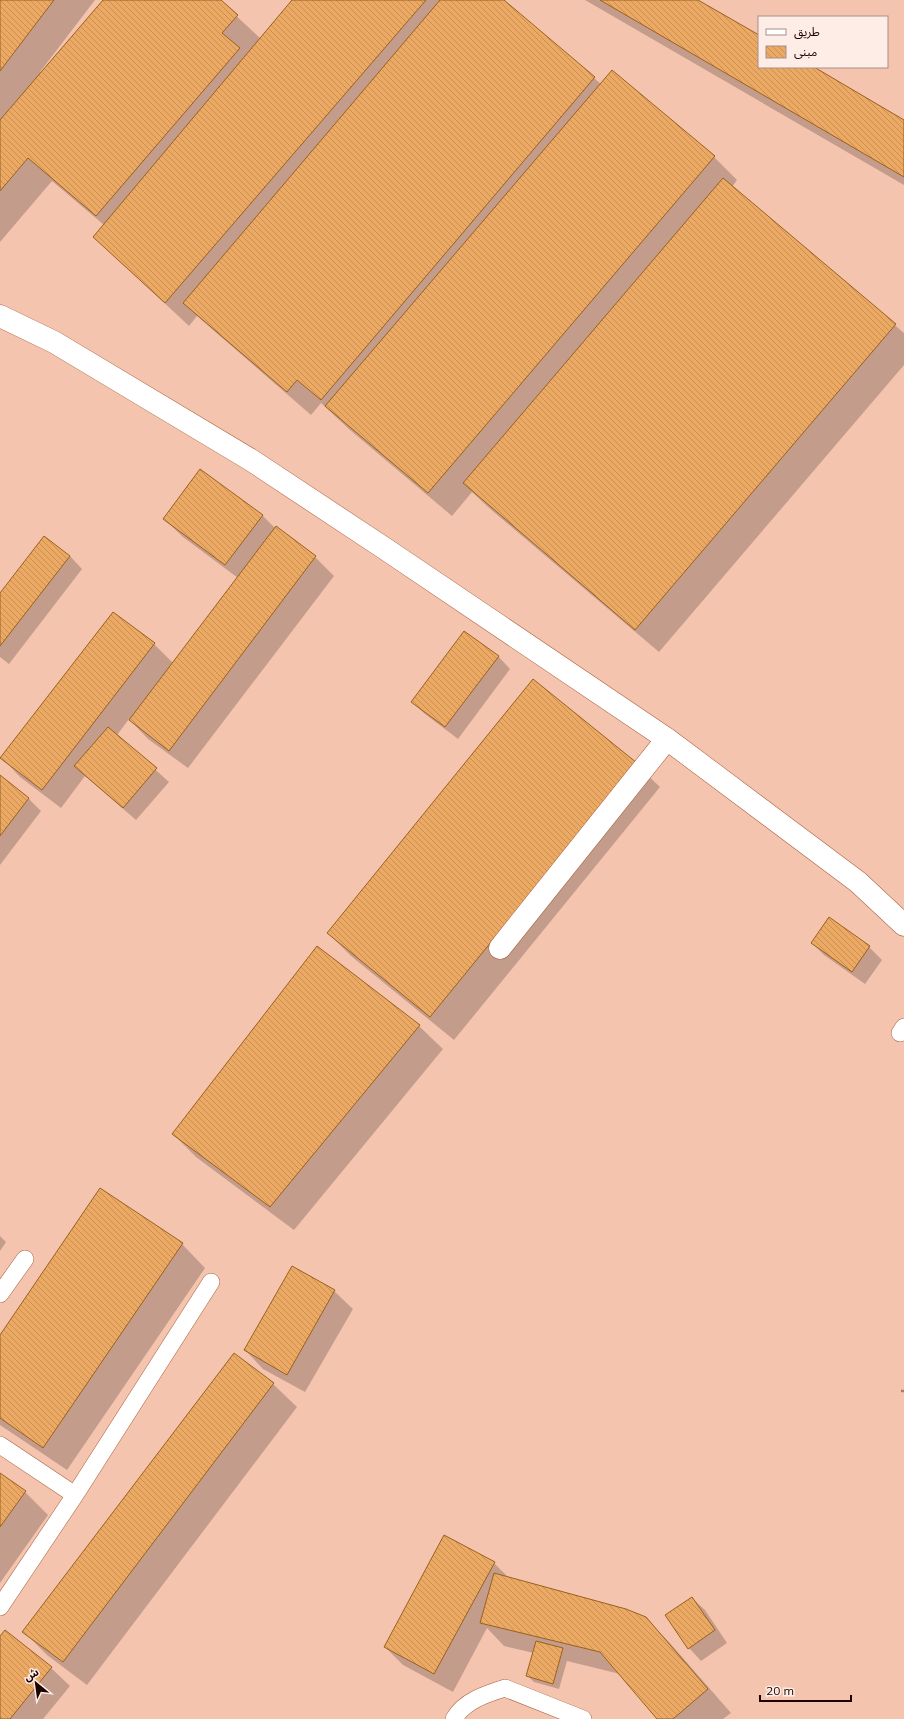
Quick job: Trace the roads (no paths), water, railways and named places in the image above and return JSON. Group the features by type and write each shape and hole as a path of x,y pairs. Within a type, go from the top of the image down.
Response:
{"street":[{"path":"0,316 54,342 251,460 667,739 858,882 904,924"},
{"path":"500,948 667,739"}],"lane":[{"path":"0,1294 25,1258"},
{"path":"0,1607 75,1495 211,1282"},
{"path":"0,1445 75,1495"},
{"path":"454,1719 458,1711 480,1696 505,1688 583,1719"}]}
